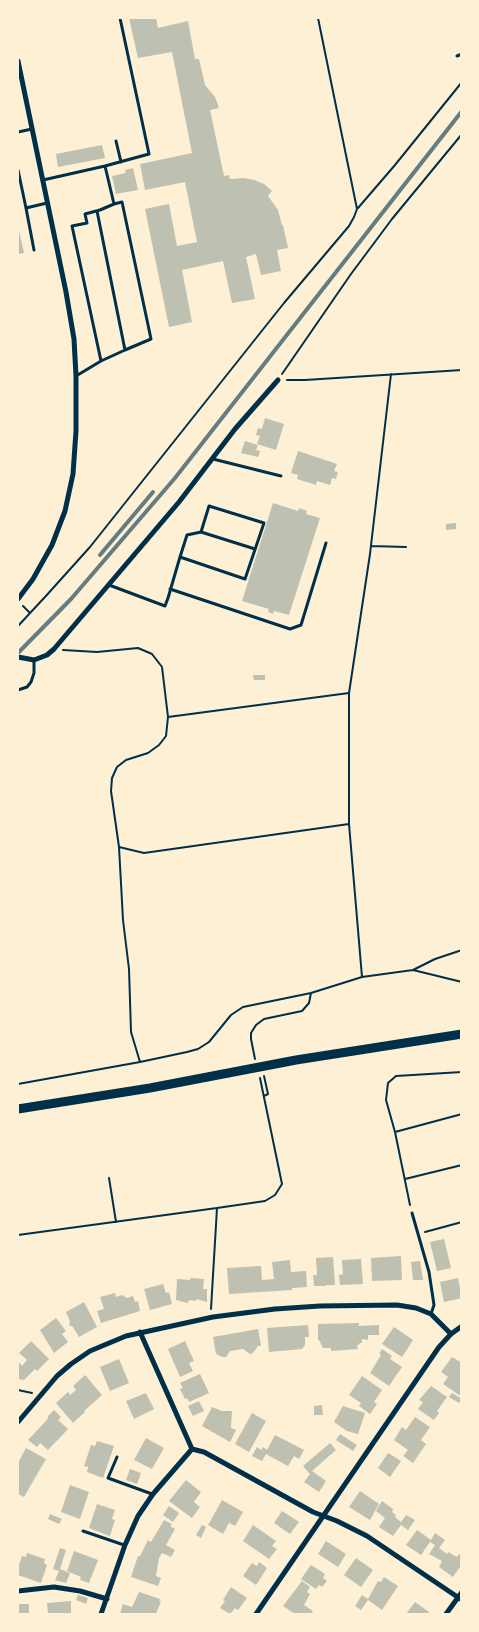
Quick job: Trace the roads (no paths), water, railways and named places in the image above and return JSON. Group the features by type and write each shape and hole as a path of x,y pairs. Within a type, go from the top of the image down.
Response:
{"main road":[{"path":"18,1109 462,1034"}],"street":[{"path":"18,61 19,76 48,203 73,330 76,376 76,431 73,474 66,505 52,545 18,601"},
{"path":"18,657 34,660 47,655 54,649 179,502 235,429 278,380"},
{"path":"18,1422 57,1376 90,1351 140,1332 212,1317 284,1308 397,1305 416,1308 431,1314 451,1334"},
{"path":"256,1614 439,1347 451,1334 462,1326"},
{"path":"140,1332 192,1449"},
{"path":"101,1614 125,1545 138,1516 153,1494 192,1449"},
{"path":"192,1449 204,1452 313,1512 337,1521 366,1536 460,1599"},
{"path":"18,1592 54,1587 80,1591 107,1599"},
{"path":"446,1614 460,1599 462,1592"}],"lane":[{"path":"42,180 149,154 120,18"},
{"path":"18,132 32,129"},
{"path":"116,141 121,162"},
{"path":"105,166 114,204"},
{"path":"18,170 34,250"},
{"path":"76,376 101,361 151,339 122,202 85,214 87,223 72,226 101,361"},
{"path":"26,208 48,203"},
{"path":"97,211 126,350"},
{"path":"213,458 281,476"},
{"path":"180,557 245,579 264,523 209,506 201,532"},
{"path":"109,585 165,606 187,535 201,532 255,549"},
{"path":"170,589 290,629 301,625 326,543"},
{"path":"18,690 27,687 31,682 34,673 34,660"},
{"path":"412,1213 429,1272 434,1304 431,1314"},
{"path":"117,1457 108,1478 153,1494"},
{"path":"83,1531 125,1545"}],"railway":[{"path":"18,653 71,599 175,478 462,111"},
{"path":"100,555 153,492"}]}
